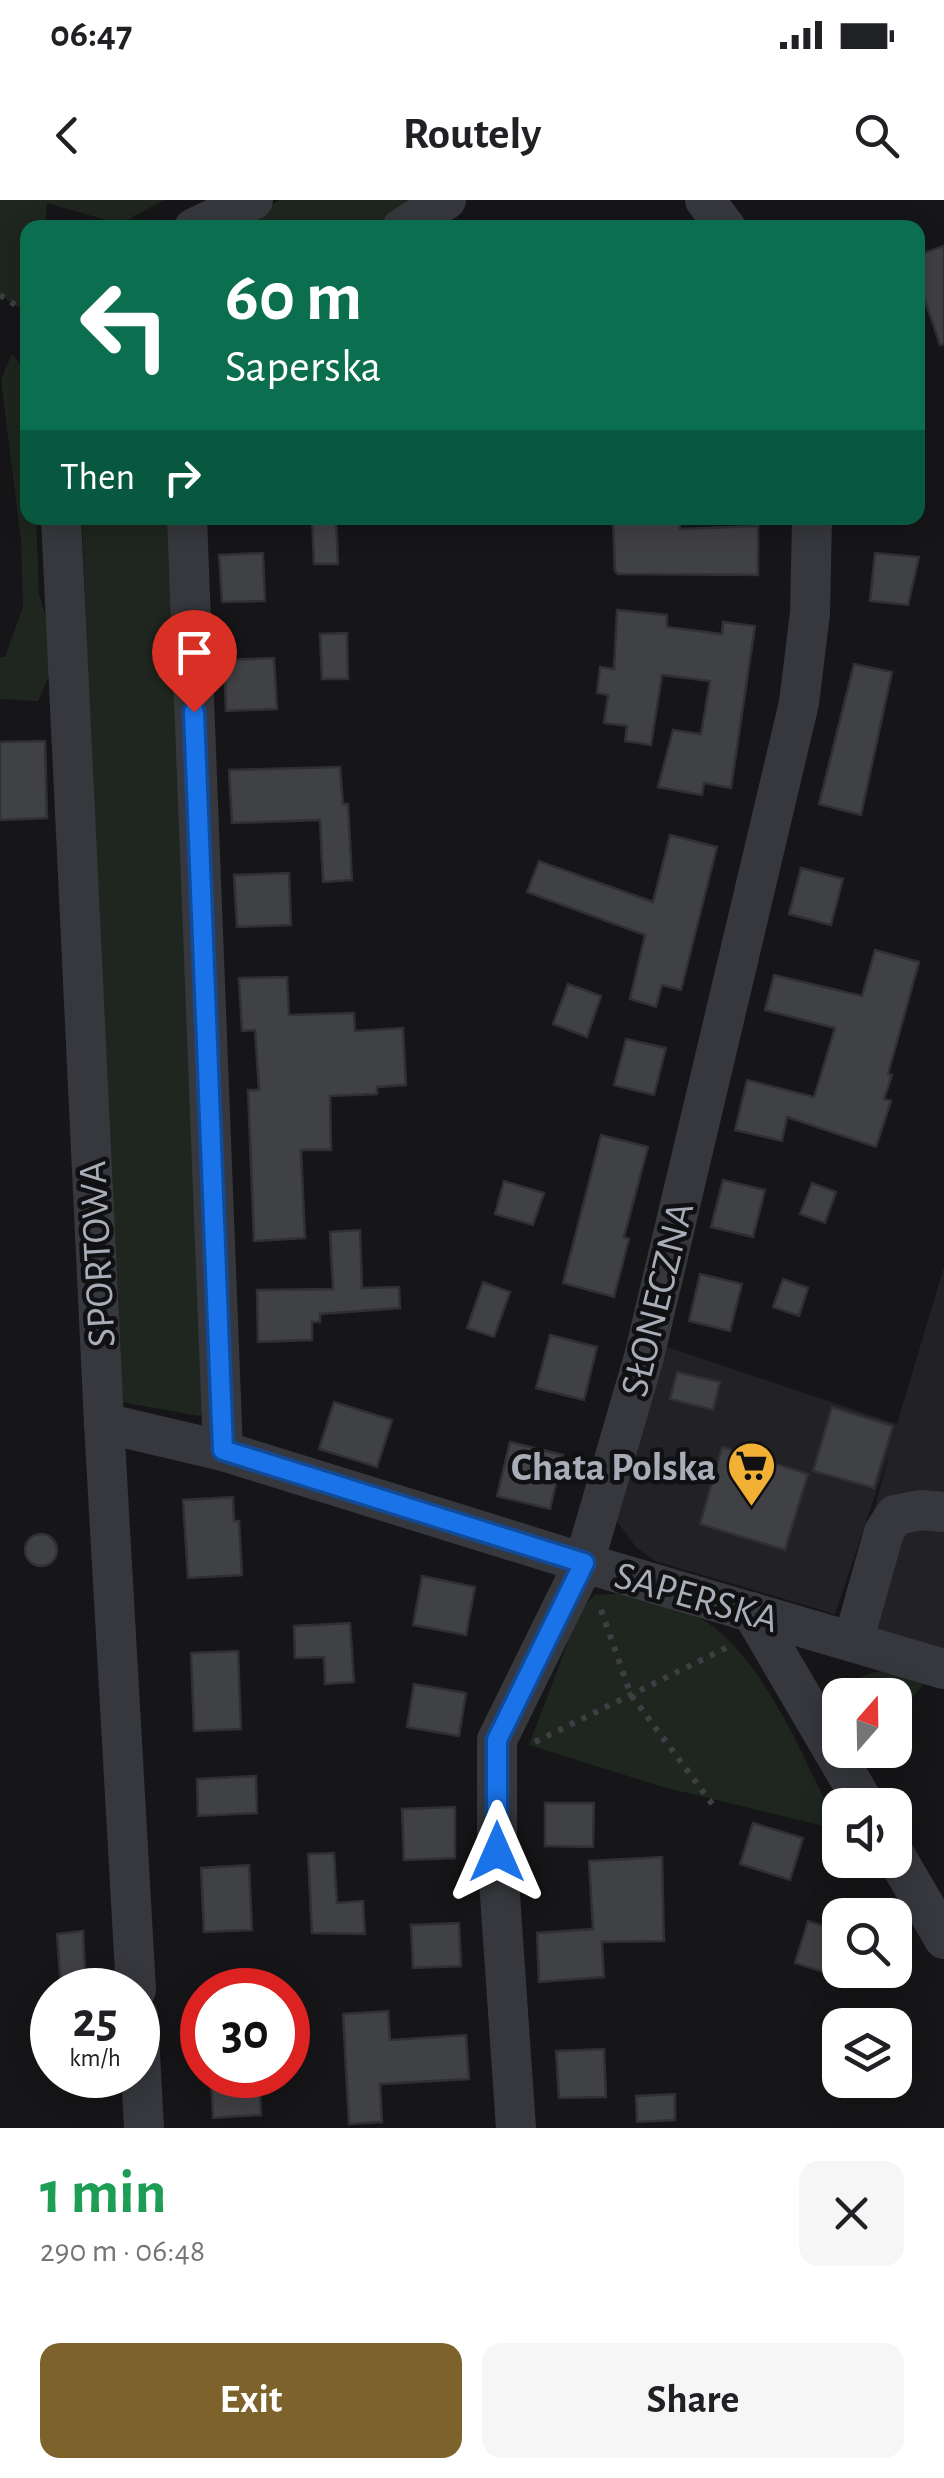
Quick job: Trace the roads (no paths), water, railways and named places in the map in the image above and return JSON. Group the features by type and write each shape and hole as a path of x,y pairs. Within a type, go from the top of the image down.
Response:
{"street":[{"path":"211,220 253,200"},
{"path":"415,220 446,200"},
{"name":"SPORTOWA","path":"61,525 104,1423 135,1968"},
{"path":"187,525 223,1450"},
{"name":"SŁONECZNA","path":"516,2128 497,1852 497,1740 590,1579 798,712 810,613 812,525"},
{"name":"SAPERSKA","path":"104,1423 223,1450 742,1629 852,1642 944,1670"},
{"path":"852,1642 884,1532 895,1515 920,1510 944,1512"},
{"path":"742,1629 853,1788"},
{"path":"908,1878 944,1939"},
{"path":"142,2098 144,2128"}],"place":[{"name":"Chata Polska","path":"751,1508"}]}
